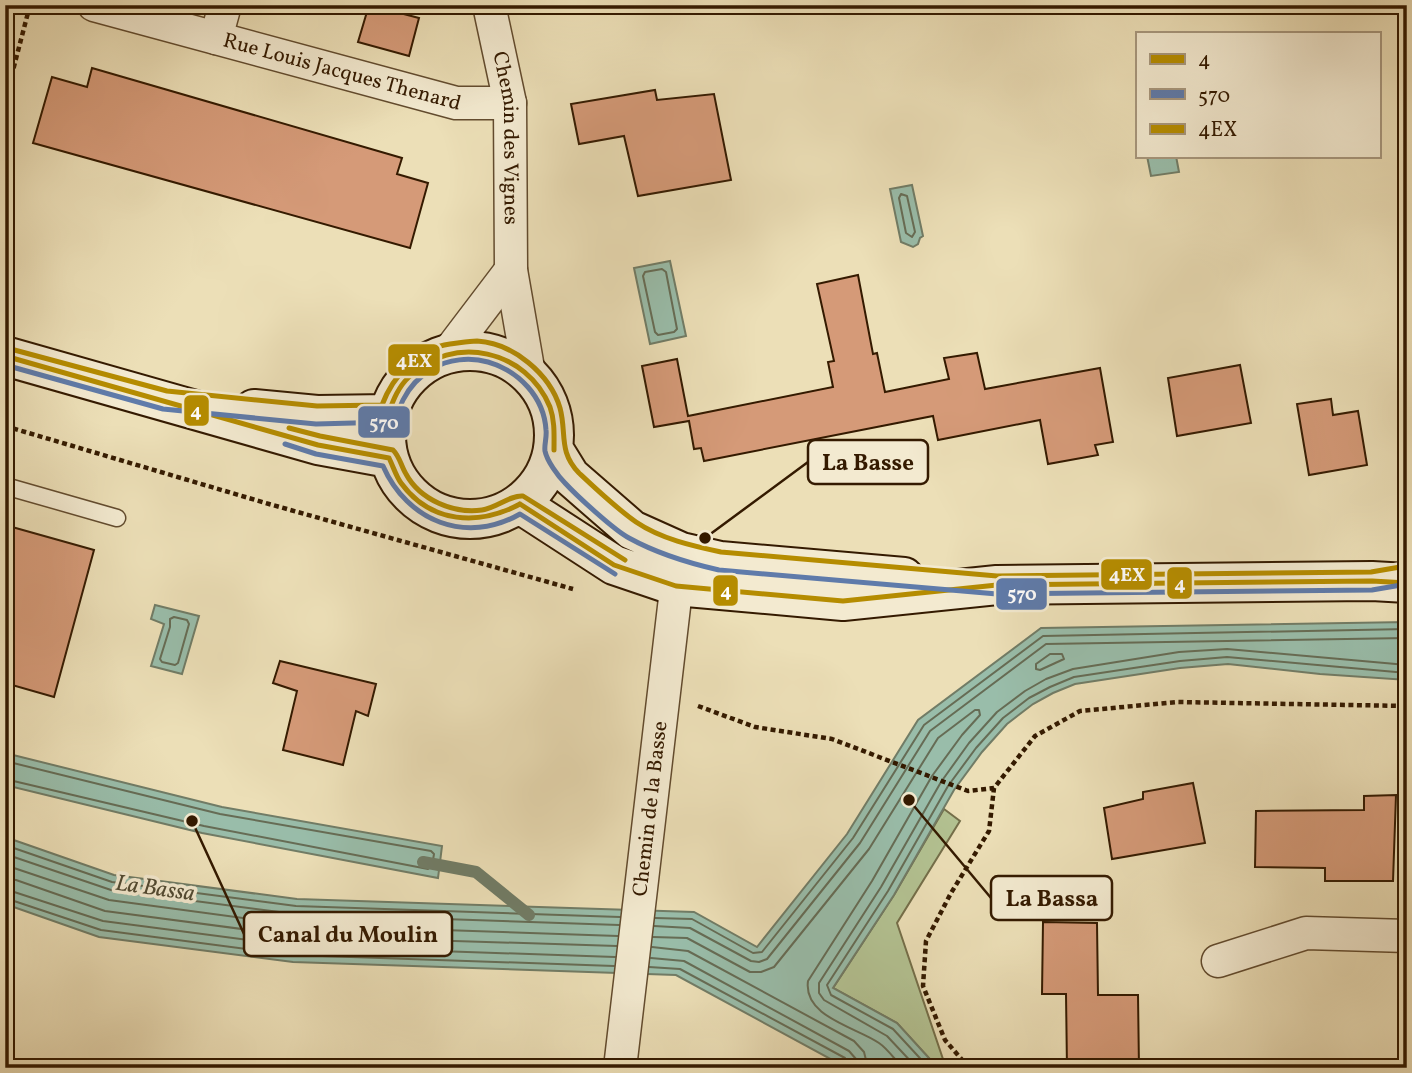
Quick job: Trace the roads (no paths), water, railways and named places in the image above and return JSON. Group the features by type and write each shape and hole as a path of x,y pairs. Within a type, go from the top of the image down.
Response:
{"main road":[{"path":"477,350 505,358 529,373 542,390 551,409 555,429 554,450 547,470 536,488 520,504 496,516 470,519 443,515 419,502 400,482 389,458 385,436 388,414 396,393 409,376 428,361 448,353 477,350"},
{"path":"5,356 317,445 389,458"},
{"path":"165,400 317,415 388,414"},
{"path":"554,450 570,476 678,569"},
{"path":"520,504 614,565 678,569 720,561 997,585 1395,580"}],"street":[{"name":"Rue Louis Jacques Thenard","path":"94,5 456,103 510,103"},
{"path":"216,38 225,5"},
{"name":"Chemin des Vignes","path":"489,5 510,103 512,270 529,373"},
{"path":"448,353 512,270"},
{"name":"Chemin de la Basse","path":"620,1068 678,569"},
{"path":"1218,961 1306,933 1407,936"}],"lane":[{"path":"5,486 117,518"}],"water":[{"path":"1147,158 1176,158 1179,172 1151,176"},
{"path":"912,185 923,236 913,247 901,242 890,189"},
{"path":"670,261 686,336 650,344 634,268"},
{"path":"155,605 199,616 182,674 151,666 164,624 151,619"},
{"path":"1407,622 1407,680 1228,664 1180,668 1075,684 1033,704 1007,724 954,790 894,895 833,988 897,1023 938,1068 847,1068 676,975 293,962 99,937 5,904 5,837 114,875 297,899 694,912 757,947 847,834 918,720 1041,628"},
{"path":"5,753 222,807 442,846 438,878 202,833 5,785"}],"waterway":[{"path":"423,862 476,872 529,915"}],"place":[{"name":"La Basse","path":"705,538"},
{"name":"La Bassa","path":"909,800"},
{"name":"Canal du Moulin","path":"192,821"}]}
